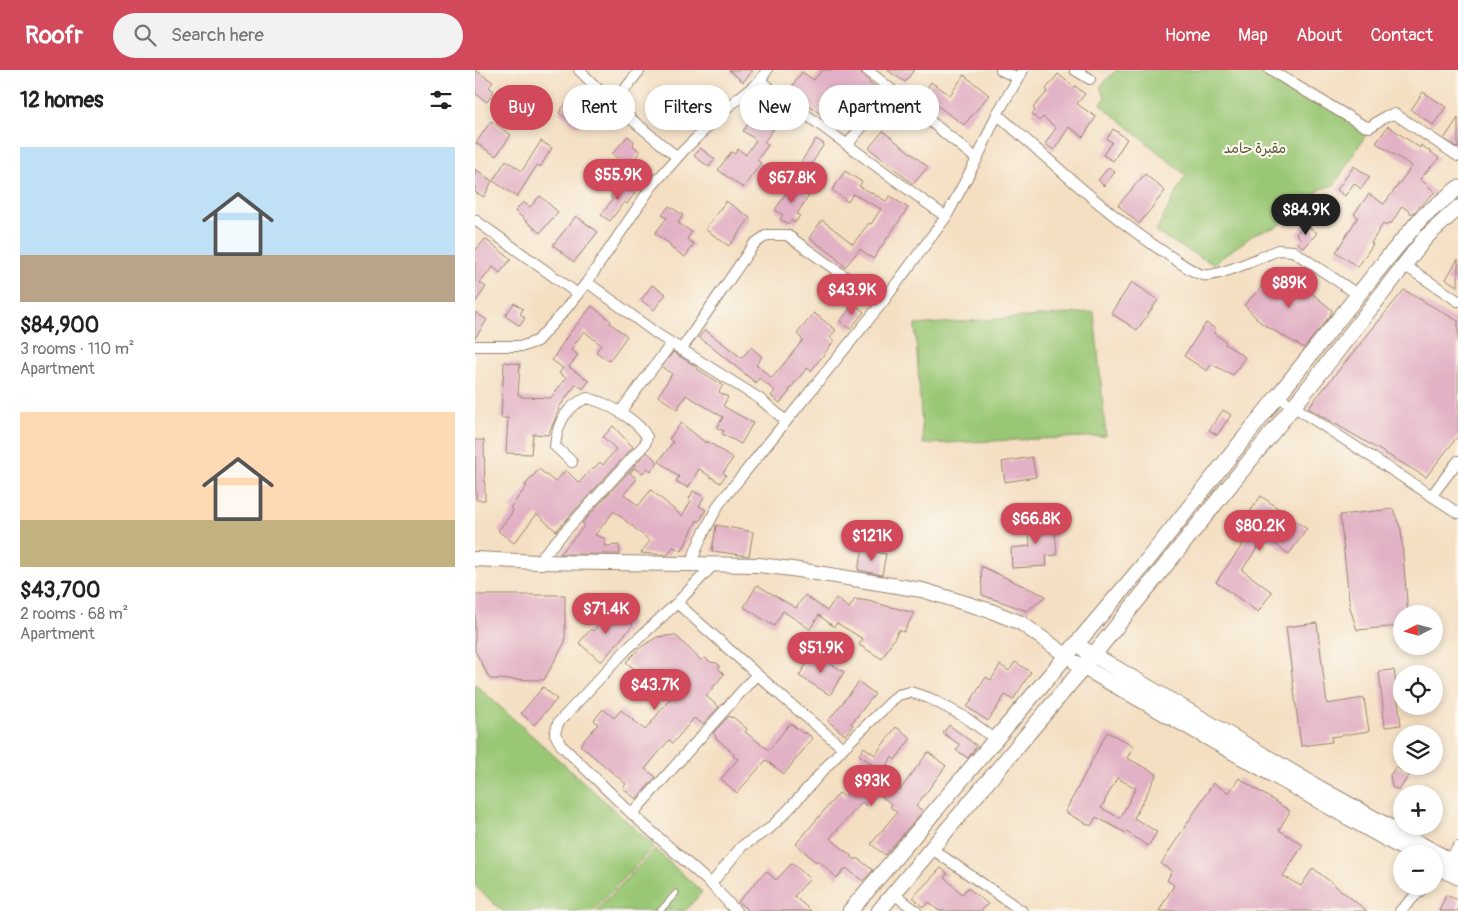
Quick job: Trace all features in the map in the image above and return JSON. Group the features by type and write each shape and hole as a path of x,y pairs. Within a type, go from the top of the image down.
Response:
{"main road":[{"path":"850,911 1145,563 1279,396 1357,294 1422,217 1458,188"},
{"path":"879,911 1088,662 1426,237 1458,208"},
{"path":"475,559 537,562 759,565 922,590 991,611 1021,623 1072,650 1088,662 1256,763 1397,845"},
{"path":"1088,662 1319,788 1407,845"},
{"path":"1443,868 1458,877"}],"street":[{"path":"579,70 594,85"},
{"path":"628,85 640,70"},
{"path":"475,346 523,346 533,343 545,333 587,282 652,186 729,106 759,81 767,70"},
{"path":"867,70 886,85"},
{"path":"690,565 701,538 719,504 881,303 946,217 977,159 997,114 1021,74 1001,70"},
{"path":"1075,70 1090,79"},
{"path":"1271,70 1365,126 1370,127 1386,116 1395,114 1458,156"},
{"path":"759,81 946,217"},
{"path":"997,114 1078,185 1149,243 1194,271 1203,275 1218,273 1278,250 1288,250 1293,251 1357,294"},
{"path":"635,123 677,158"},
{"path":"939,128 977,159"},
{"path":"847,145 859,130"},
{"path":"475,220 578,294"},
{"path":"681,350 754,244 767,235 787,235 881,303"},
{"path":"1404,265 1458,301"},
{"path":"587,282 671,344 760,399 785,420"},
{"path":"620,412 671,344"},
{"path":"1279,396 1458,512"},
{"path":"537,562 645,444 647,437 645,432 620,412 587,398 572,408 561,420 557,430 555,446 572,462"},
{"path":"1432,495 1458,461"},
{"path":"714,564 677,603 627,649 558,723 555,734 561,745 632,814 711,884 736,911"},
{"path":"677,603 843,748"},
{"path":"632,814 757,674"},
{"path":"711,884 742,846 769,829 843,748 898,695 910,692 947,706 965,716 995,739"},
{"path":"1443,868 1458,847"},
{"path":"932,849 1023,911"},
{"path":"894,894 915,911"},
{"path":"1400,911 1416,895"}],"lane":[{"path":"660,911 676,893"}],"green space":[{"name":"مقبرة حامد","path":"1116,70 1268,70 1369,130 1334,185 1321,189 1277,227 1256,233 1213,264 1155,232 1186,175 1101,105 1105,97 1100,87"},
{"path":"1094,312 1106,436 923,444 915,325"},
{"path":"475,684 654,846 593,911 502,911 475,886"},
{"path":"655,849 702,892 685,911 596,911"}],"building":[{"path":"475,70 493,82 489,87 490,97 487,102 475,93"},
{"path":"729,70 753,70 743,82"},
{"path":"822,70 860,70 862,75 872,85 819,85 819,113 809,105 809,85 793,85 802,72 814,80"},
{"path":"887,70 914,70 905,82"},
{"path":"1058,74 1085,94 1077,104 1096,117 1083,137 1069,127 1054,150 1045,144 1056,128 1043,117 1039,121 1032,114 1035,110 1033,108 1048,91 1046,89"},
{"path":"964,75 989,95 964,125 939,107 939,87 950,95"},
{"path":"1423,92 1446,107 1433,125 1411,110"},
{"path":"563,107 563,116 559,113"},
{"path":"1458,118 1458,148 1444,139"},
{"path":"490,122 490,130 504,130 511,135 496,156 476,143"},
{"path":"1388,126 1420,148 1421,145 1439,158 1420,179 1435,192 1412,214 1402,206 1391,224 1389,222 1386,226 1383,224 1358,267 1336,252 1358,217 1354,214 1369,194 1384,204 1412,166 1376,143"},
{"path":"1113,129 1127,139 1113,161 1103,155 1112,142 1107,139"},
{"path":"773,130 764,142 768,145 757,160 761,163 743,188 718,170 731,152 735,154 738,149 746,155 756,140 743,131"},
{"path":"883,131 928,167 913,184 869,148"},
{"path":"628,136 634,141 633,145 640,152 627,167 612,154"},
{"path":"816,139 824,144 809,168 801,162"},
{"path":"541,141 552,148 540,167 537,165 517,197 493,181 506,160 522,171"},
{"path":"700,148 715,159 709,167 694,156"},
{"path":"1354,166 1370,177 1361,189 1354,183 1345,196 1337,190"},
{"path":"1109,167 1115,172 1104,186 1098,180"},
{"path":"475,169 492,181 484,197 475,192"},
{"path":"845,171 862,182 859,186 886,201 890,196 908,208 873,259 860,249 845,267 831,253 809,238 822,220 853,244 869,223 871,224 881,209 853,194 848,202 832,190"},
{"path":"1145,174 1165,191 1139,224 1118,205"},
{"path":"621,182 635,193 627,204 624,202 610,221 601,215 613,199 610,197"},
{"path":"792,184 809,195 797,214 800,215 795,223 791,220 789,224 780,219 783,215 775,210"},
{"path":"540,196 558,212 540,233 515,211 523,202 530,207"},
{"path":"726,201 750,218 729,246 705,229"},
{"path":"669,206 683,215 678,223 692,232 687,239 694,244 685,257 670,247 671,245 655,233 667,218 662,215"},
{"path":"576,216 598,232 574,262 553,245"},
{"path":"1305,224 1317,233 1304,248 1297,243 1301,239 1296,234"},
{"path":"485,239 511,259 500,273 493,267 480,283 486,287 475,303 475,251"},
{"path":"1458,259 1458,287 1446,279"},
{"path":"1272,273 1289,274 1332,310 1330,316 1304,348 1261,323 1244,305"},
{"path":"1132,282 1158,300 1137,330 1111,313"},
{"path":"652,285 666,294 654,310 641,300"},
{"path":"1404,290 1458,321 1458,436 1426,477 1308,408"},
{"path":"514,303 523,309 520,314 525,318 520,326 505,316"},
{"path":"854,304 864,312 850,329 840,321"},
{"path":"592,306 627,336 609,361 596,352 601,345 584,331 571,350 578,355 569,367 589,381 583,389 576,384 558,409 548,435 533,434 531,454 506,453 508,418 501,418 504,362 520,364 518,395 521,395 521,397 551,398 566,378 559,373 563,368 552,360 568,335"},
{"path":"475,312 487,320 475,338"},
{"path":"814,313 836,330 830,337 834,341 811,371 807,368 780,403 771,396 775,391 759,378 756,383 699,337 705,330 742,358 751,347 762,357 756,365 772,378 803,340 797,334"},
{"path":"1206,323 1216,329 1214,333 1226,342 1225,344 1245,357 1233,375 1211,364 1207,371 1184,356"},
{"path":"673,352 723,385 719,392 728,397 723,406 753,423 741,444 722,434 724,431 717,428 723,417 686,395 677,409 658,396 672,374 662,367"},
{"path":"1223,410 1231,415 1217,435 1209,430"},
{"path":"681,423 706,443 707,441 733,458 723,473 726,475 720,483 699,469 688,488 676,481 679,477 659,461 673,442 669,439"},
{"path":"613,426 633,447 556,531 537,514 514,543 498,531 511,514 513,510 510,508 527,486 525,485 539,469 555,482 566,470 579,483 600,462 603,465 616,449 603,437"},
{"path":"475,440 484,440 485,500 476,500"},
{"path":"647,452 658,462 651,471 647,468 643,473 634,468 630,473 637,479 624,494 638,506 651,490 682,516 691,501 689,499 693,491 704,497 699,506 706,510 699,522 697,520 682,551 673,547 668,555 641,553 650,541 614,511 595,535 606,539 604,546 619,545 620,554 560,554 585,525 582,523"},
{"path":"1032,457 1036,477 1005,482 1002,462"},
{"path":"1261,496 1307,529 1289,554 1265,537 1242,570 1272,592 1258,612 1216,582 1260,520 1249,513"},
{"path":"1393,509 1401,530 1407,605 1393,605 1393,627 1357,630 1350,608 1340,515"},
{"path":"1054,519 1057,555 1046,556 1047,566 1012,568 1011,548 1030,546 1028,520"},
{"path":"716,525 753,532 749,556 712,551"},
{"path":"863,549 886,554 882,575 858,570"},
{"path":"981,566 1046,596 1027,611 982,595"},
{"path":"757,585 796,608 805,595 827,611 836,598 849,608 855,599 914,613 904,632 899,630 882,659 859,645 863,639 837,623 834,627 819,615 810,629 783,611 774,626 744,607"},
{"path":"475,595 565,595 565,642 544,680 490,679 475,651"},
{"path":"613,607 633,625 601,662 579,643 591,629 593,631"},
{"path":"1317,623 1327,704 1364,698 1369,731 1331,737 1332,742 1301,746 1286,627"},
{"path":"675,635 702,661 705,658 719,665 719,669 724,674 706,696 719,707 703,724 694,718 673,743 669,740 645,769 656,777 636,799 623,788 626,784 580,745 598,724 594,720 603,709 614,718 621,710 645,730 670,699 626,662 640,648 657,637"},
{"path":"813,653 844,672 830,695 799,676"},
{"path":"1015,662 1031,672 1013,700 1005,695 988,721 967,707 986,677 991,680 1000,665 1009,671"},
{"path":"1393,670 1393,715 1400,715 1401,725 1385,727 1379,671"},
{"path":"859,682 875,694 851,724 853,725 845,735 828,721"},
{"path":"543,687 557,699 534,725 521,713"},
{"path":"729,716 733,717 747,729 745,732 769,750 790,723 804,734 805,732 813,738 784,774 766,760 737,793 721,779 738,759 733,756 734,754 713,733"},
{"path":"949,725 977,746 968,758 956,750 960,745 943,733"},
{"path":"896,727 911,738 895,760 892,757 882,774 900,790 928,752 946,766 916,806 923,811 885,855 871,844 897,812 878,793 866,806 862,802 830,838 856,860 857,858 873,870 863,881 846,868 837,878 818,860 816,862 796,844 839,793 844,797 871,763 859,755 864,747 875,755"},
{"path":"1107,732 1134,746 1127,758 1157,774 1134,818 1157,832 1148,846 1127,832 1096,817 1091,826 1065,812","holes":["1117,778 1136,788 1120,818 1101,808"]},
{"path":"1393,771 1393,775 1409,775 1402,785 1393,785 1393,787 1390,775"},
{"path":"1239,778 1290,811 1279,830 1303,845 1283,876 1301,886 1313,868 1367,911 1159,911 1174,885 1167,880 1172,871 1161,864 1213,783 1229,793"},
{"path":"792,863 810,879 794,896 811,911 749,911 738,902 766,871 776,880"},
{"path":"941,868 948,874 944,877 962,894 968,888 988,904 981,911 939,911 929,902 923,907 913,897"},
{"path":"1446,895 1458,900 1458,911 1439,911"}]}
